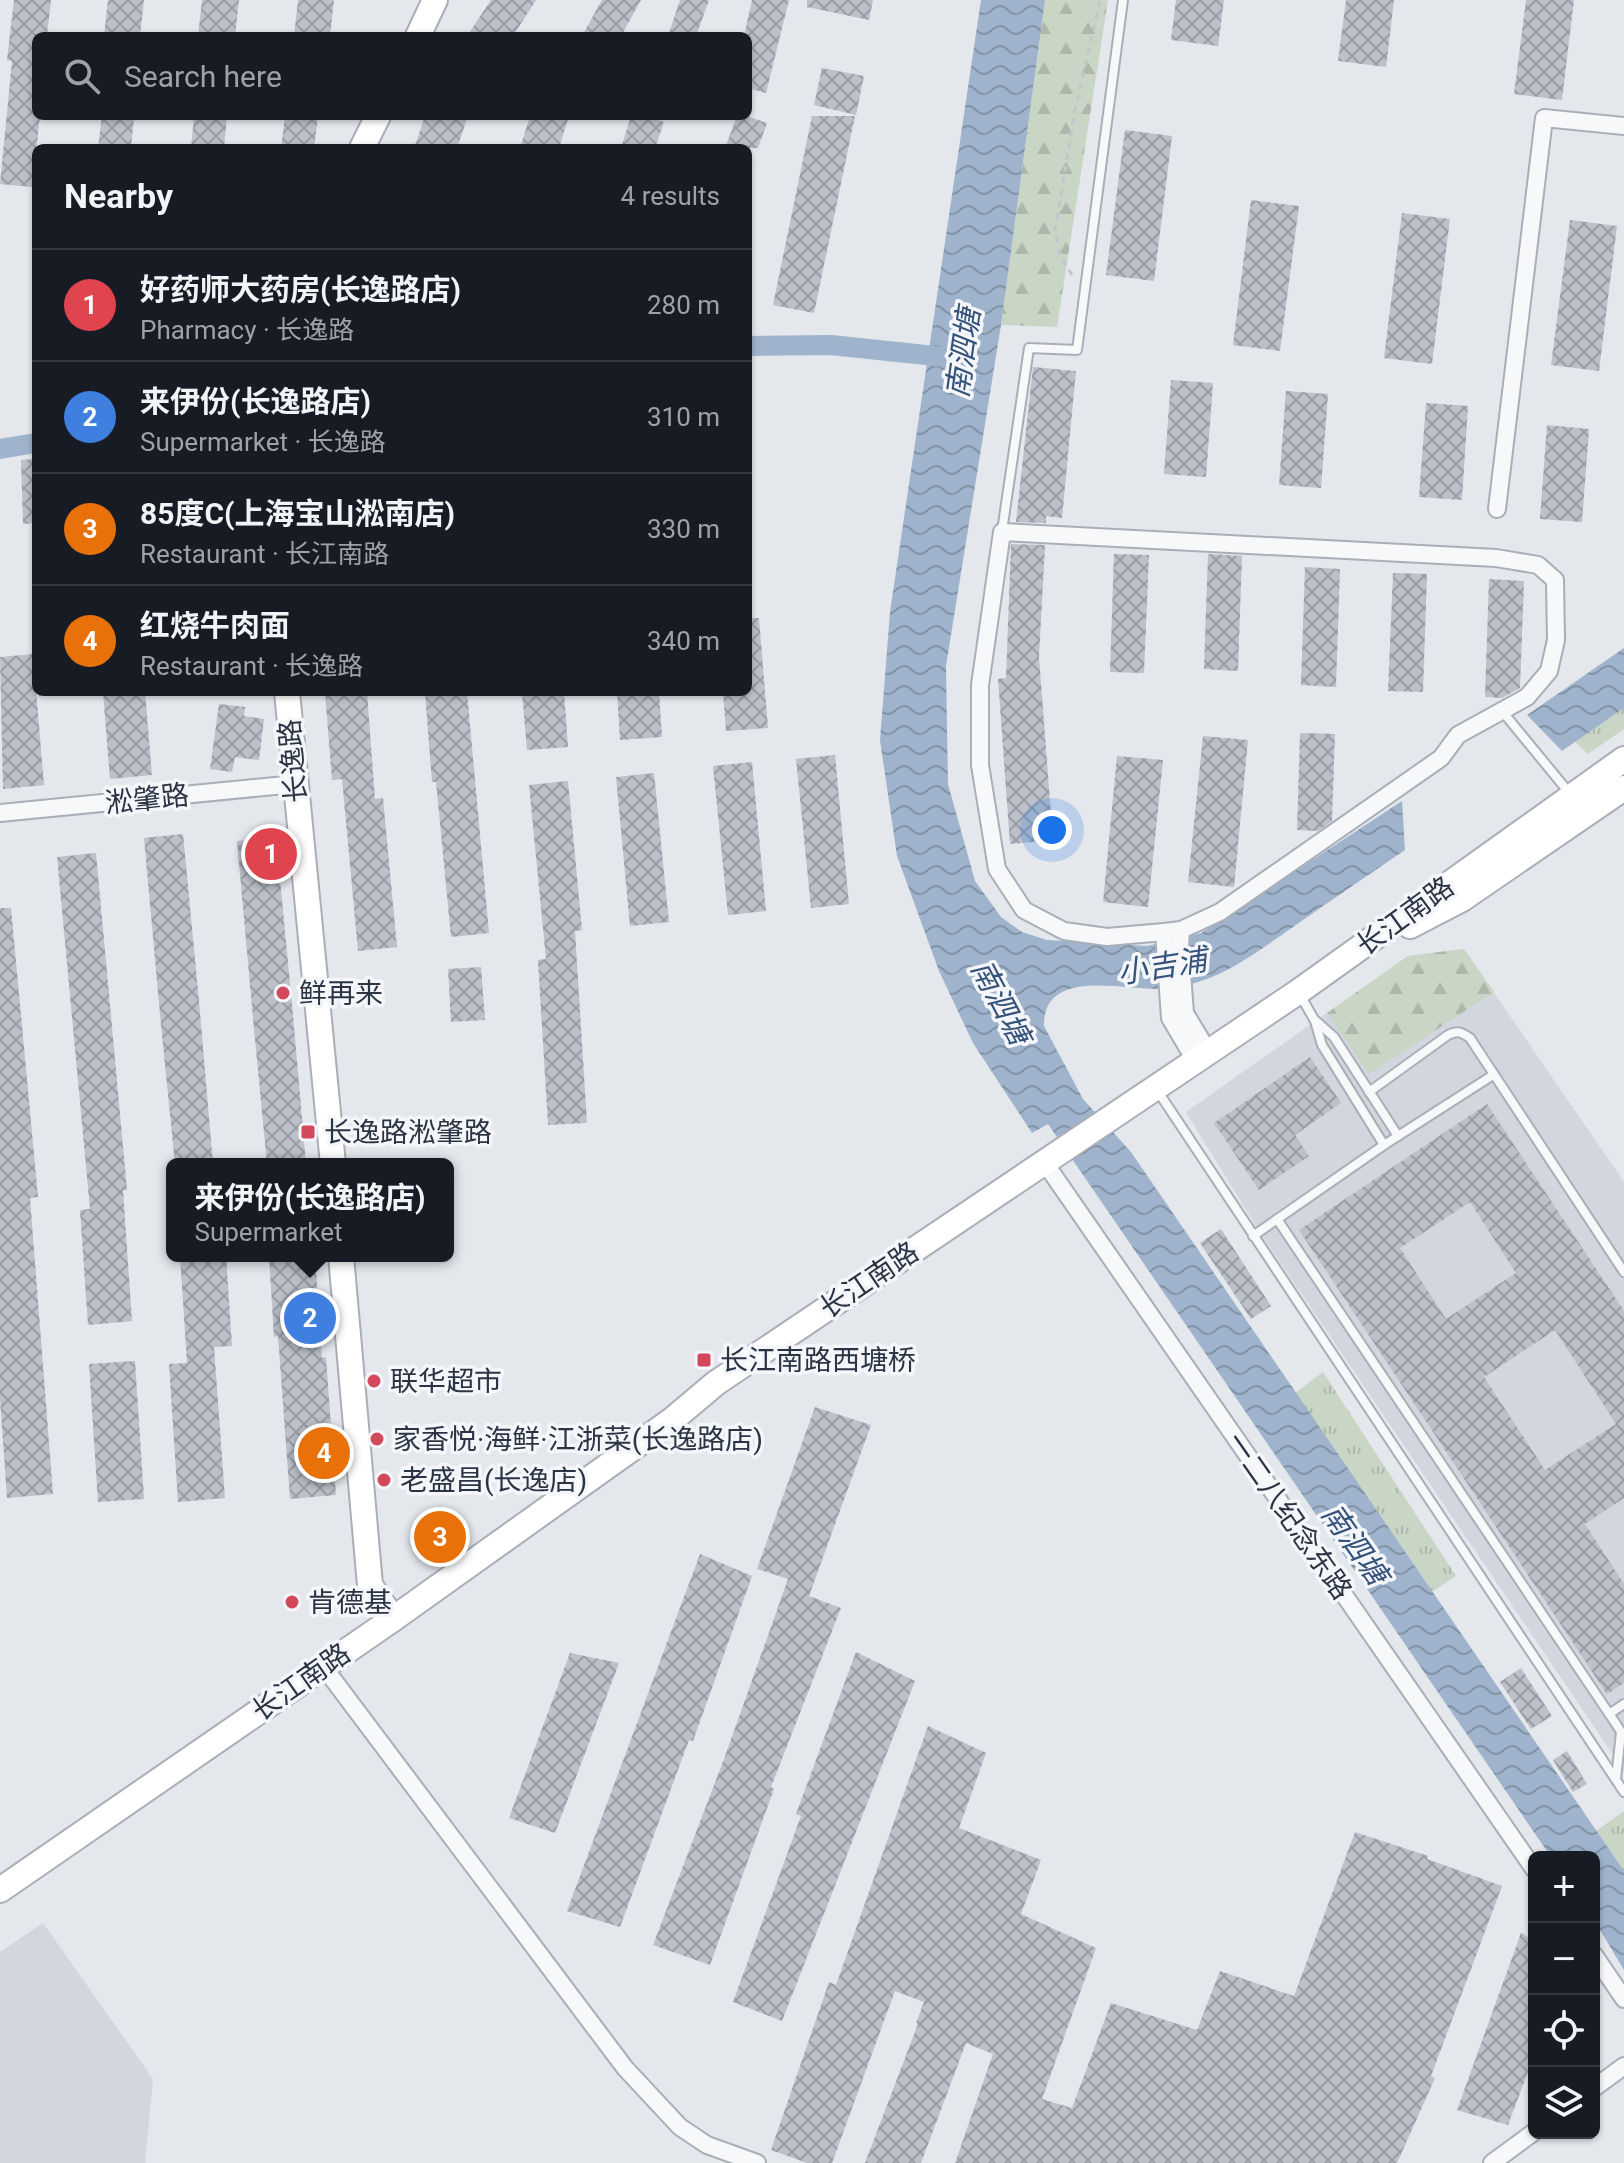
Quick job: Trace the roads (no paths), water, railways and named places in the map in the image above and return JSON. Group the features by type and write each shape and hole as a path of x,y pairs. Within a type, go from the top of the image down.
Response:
{"main road":[{"path":"420,32 435,0"},
{"path":"364,144 376,120"},
{"name":"长逸路","path":"287,696 332,1158"},
{"name":"长江南路","path":"0,1890 393,1619 672,1420 716,1383 1298,992 1624,759"},
{"path":"1337,965 1462,899 1624,788"},
{"path":"342,1262 370,1585 393,1619"}],"street":[{"path":"1497,509 1544,118 1624,126"},
{"path":"1002,532 1496,558 1538,565 1555,580 1556,640 1549,671 1527,697 1502,711 1458,735 1441,758 1220,912 1172,939 1107,937 1064,931 1024,910 997,869 980,765 980,685 1002,532"},
{"name":"淞肇路","path":"0,813 295,784"},
{"path":"1172,939 1176,1007 1170,1018 1203,1057"},
{"name":"一二八纪念东路","path":"1055,1156 1528,1860"},
{"path":"323,1666 625,2068 680,2127 707,2145 757,2163"},
{"path":"1600,1964 1624,1999"},
{"path":"1600,2084 1624,2066"},
{"path":"1492,2163 1528,2136"}],"lane":[{"path":"1002,532 1029,348 1077,350 1123,0"},
{"path":"1502,711 1571,795"},
{"path":"1298,992 1315,1021 1322,1045 1384,1145"},
{"path":"1315,1021 1334,1037 1398,1136"},
{"path":"1369,1092 1455,1031 1470,1038 1624,1272"},
{"path":"1253,1236 1384,1145 1493,1075"},
{"path":"1151,1093 1253,1236 1624,1792"},
{"path":"1277,1219 1621,1732 1616,1780"},
{"path":"1609,1714 1624,1704"}],"water":[{"path":"981,0 1045,0 1001,325 946,666 948,784 975,881 1001,917 1022,932 1047,940 1147,946 1201,933 1402,801 1405,850 1247,958 1211,978 1176,987 1086,986 1069,989 1056,996 1047,1008 1044,1026 1083,1099 1131,1152 1624,1871 1624,1970 1600,1930 1600,1851 1547,1851 1048,1124 1032,1133 973,1043 939,971 897,856 880,740 890,612"},
{"path":"1624,648 1624,708 1562,751 1527,715"}],"waterway":[{"name":"南泗塘","path":"752,346 831,345 954,358"},
{"path":"0,449 32,444"}],"place":[{"name":"好药师大药房(长逸路店)","path":"271,854"},
{"name":"鲜再来","path":"283,993"},
{"name":"长逸路淞肇路","path":"308,1132"},
{"name":"来伊份(长逸路店)","path":"310,1318"},
{"name":"长江南路西塘桥","path":"704,1360"},
{"name":"联华超市","path":"374,1381"},
{"name":"家香悦·海鲜·江浙菜(长逸路店)","path":"377,1439"},
{"name":"红烧牛肉面","path":"324,1453"},
{"name":"老盛昌(长逸店)","path":"384,1480"},
{"name":"85度C(上海宝山淞南店)","path":"440,1537"},
{"name":"肯德基","path":"292,1602"}],"water label":[{"name":"小吉浦","path":"1162,966"}]}
